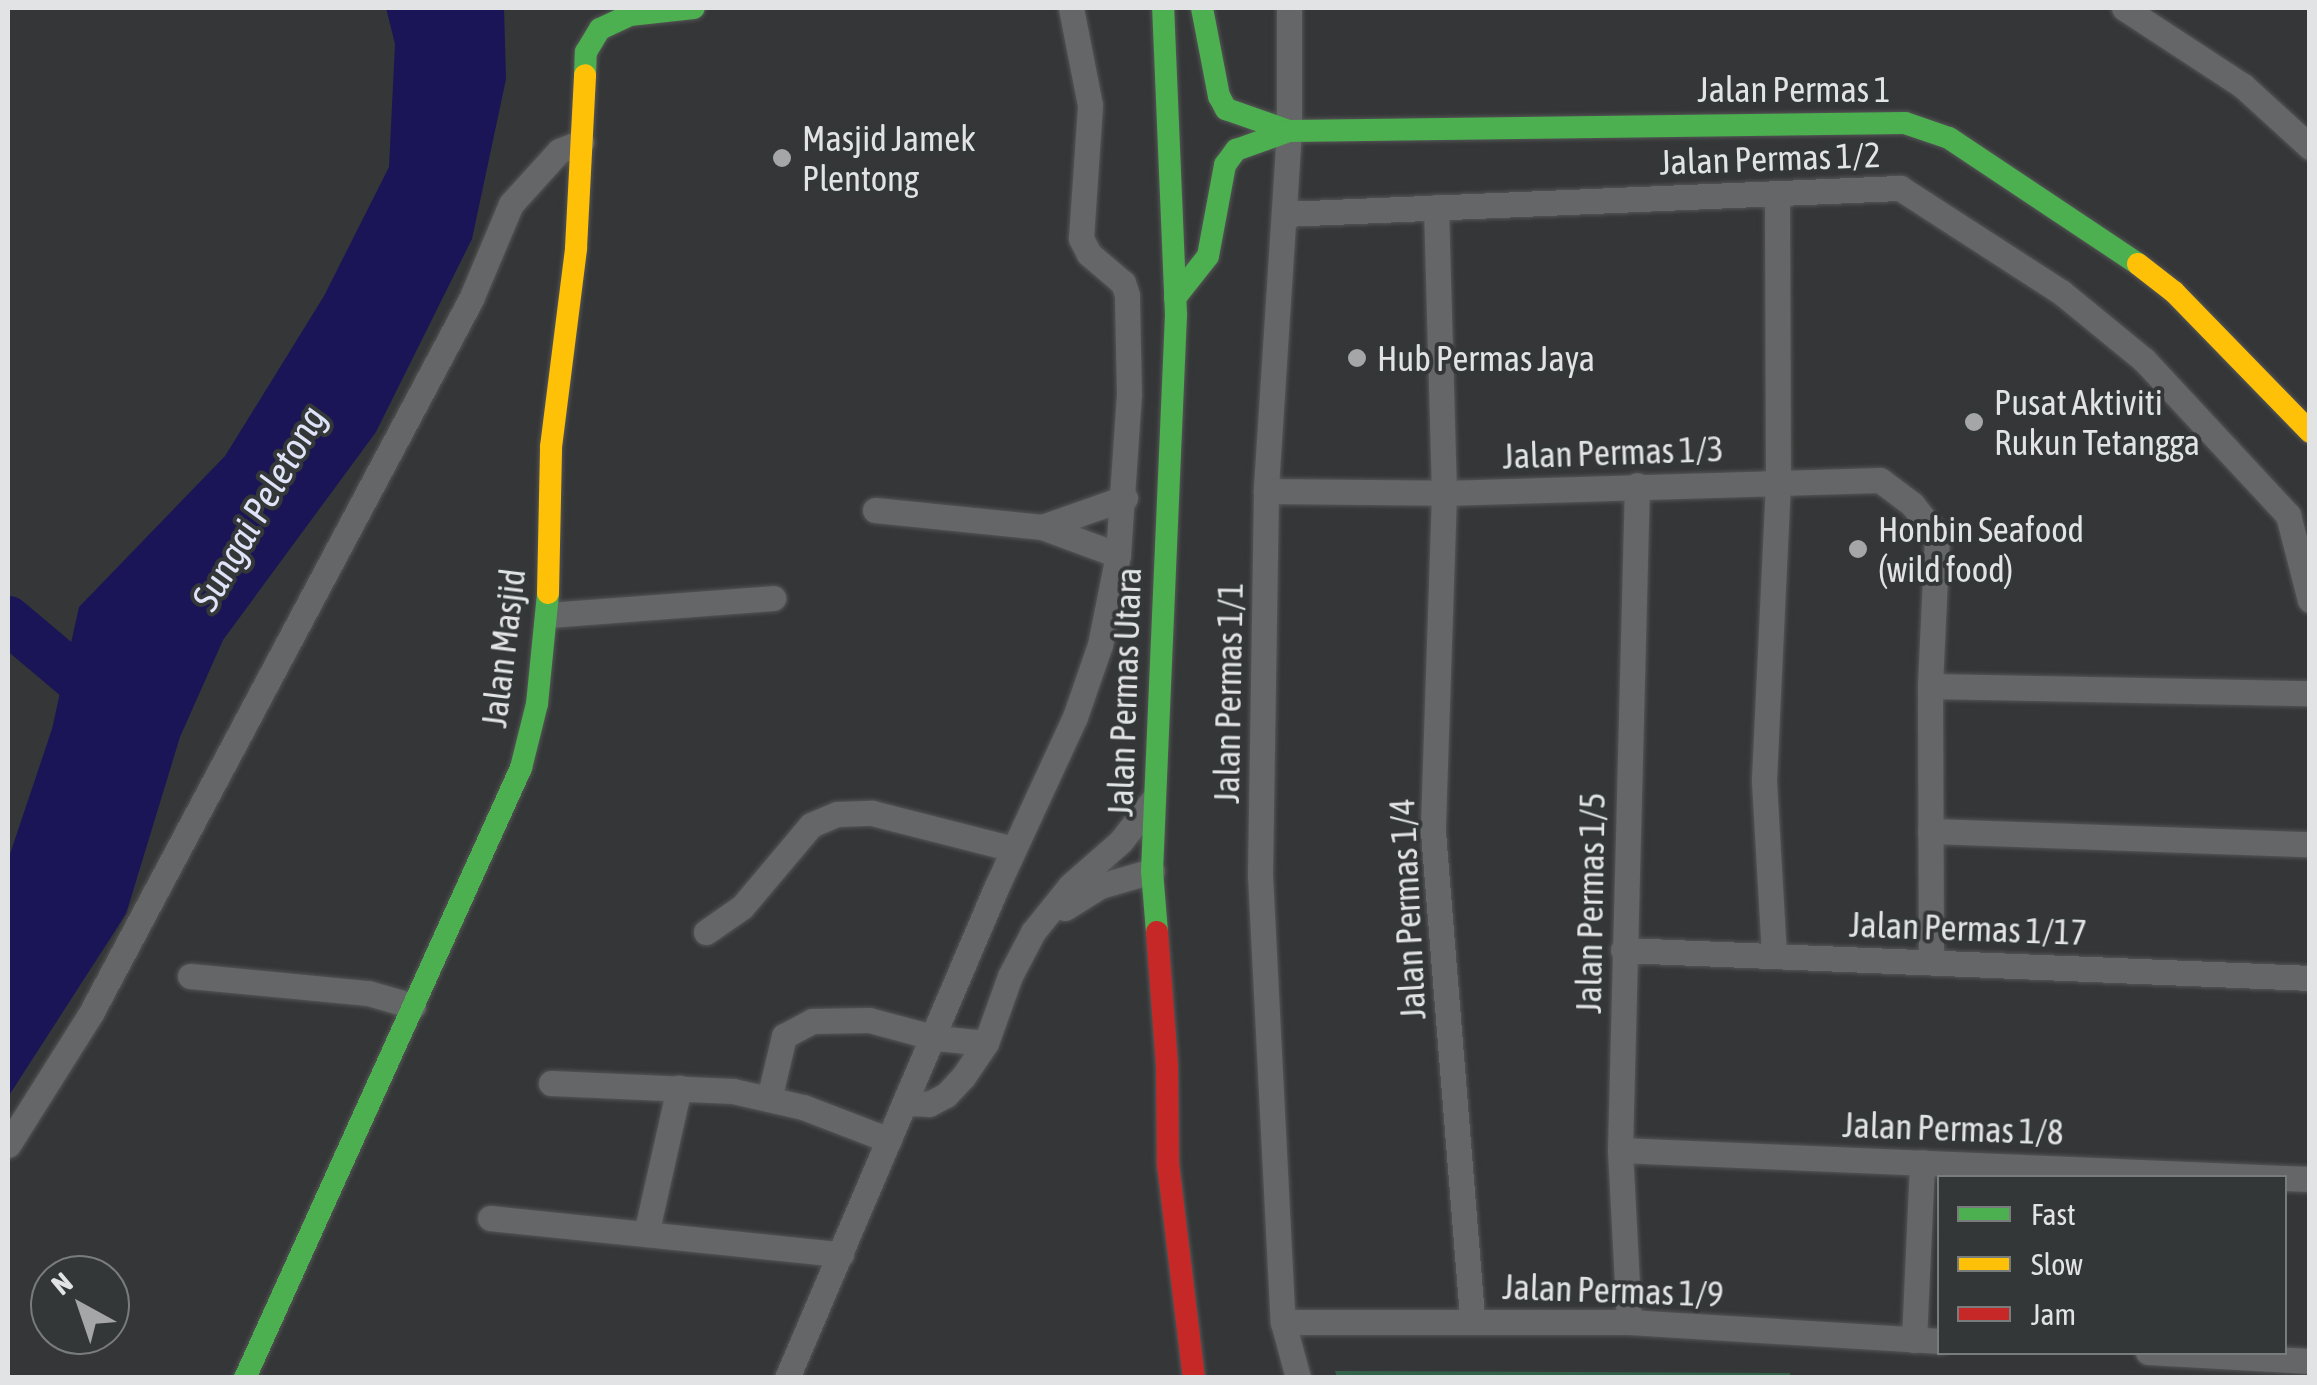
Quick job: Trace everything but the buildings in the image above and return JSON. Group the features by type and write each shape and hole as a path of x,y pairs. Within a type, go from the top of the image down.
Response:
{"street":[{"name":"Jalan Masjid","path":"244,1378 521,768 537,704 548,616 551,448 576,248 586,52 600,29 630,16 694,8"},
{"path":"787,1378 936,1038 1012,849 1075,717 1100,645 1125,498 1126,295 1123,282 1088,254 1081,238 1090,105 1071,8"},
{"name":"Jalan Permas Utara","path":"1164,8 1175,298 1152,872 1167,1066 1168,1164 1194,1378"},
{"name":"Jalan Permas 1","path":"1202,8 1219,96 1226,108 1236,116 1289,131 1906,123 1949,138 2104,238 2174,292 2272,388 2310,432"},
{"name":"Jalan Permas 1/1","path":"1289,8 1289,131 1266,491 1260,875 1284,1322 1298,1378"},
{"path":"2124,8 2243,86 2310,147"},
{"name":"Jalan Permas 1","path":"1175,298 1208,256 1225,165 1236,150 1289,131"},
{"path":"8,1145 108,980 471,298 511,204 559,150 582,142"},
{"name":"Jalan Permas 1/2","path":"1284,214 1900,188 2061,292 2144,360 2288,515 2310,600"},
{"path":"1774,956 1764,779 1778,482 1777,193"},
{"name":"Jalan Permas 1/4","path":"1436,208 1444,493 1434,832 1472,1321"},
{"name":"Jalan Permas 1/3","path":"1266,491 1444,493 1880,480 1912,504 1937,536 1930,686"},
{"name":"Jalan Permas 1/5","path":"1629,1322 1620,1150 1637,485"},
{"path":"1042,527 1125,498"},
{"path":"875,510 1042,527 1118,556"},
{"path":"548,616 774,598"},
{"path":"1931,961 1930,686 2310,693"},
{"path":"906,1103 928,1104 946,1095 986,1043 1010,976 1033,932 1070,886 1122,841 1153,800"},
{"path":"706,932 742,907 812,825 837,814 872,812 1012,849"},
{"path":"1930,831 2310,844"},
{"path":"1033,932 1100,886 1152,872"},
{"name":"Jalan Permas 1/17","path":"1623,950 2310,978"},
{"path":"190,976 368,993 413,1006"},
{"path":"769,1100 784,1036 812,1022 869,1020 936,1038 986,1043"},
{"path":"550,1083 733,1091 803,1107 889,1140"},
{"path":"646,1234 679,1088"},
{"name":"Jalan Permas 1/8","path":"1620,1150 2216,1175"},
{"path":"1922,1162 1927,1341"},
{"path":"490,1218 840,1254"},
{"name":"Jalan Permas 1/9","path":"1284,1322 1629,1322 1927,1341"},
{"path":"2202,1355 2310,1361"}],"green space":[{"path":"1335,1371 1790,1373 1791,1377 1337,1378"}],"water":[{"name":"Sungai Peletong","path":"386,8 504,8 506,79 472,239 376,432 223,640 180,737 126,914 8,1097 8,860 52,729 79,607 225,456 324,296 389,167 395,44"}],"waterway":[{"path":"8,620 116,711"}],"traffic: fast":[{"path":"585,75 586,52 600,29 630,15 694,8"},
{"path":"1157,932 1152,871 1176,315 1163,8"},
{"path":"1202,8 1219,96 1226,109 1289,131"},
{"path":"1175,298 1208,256 1225,165 1236,150 1289,131 1905,123 1949,138 2138,264"},
{"path":"245,1378 521,768 537,704 548,593"}],"traffic: slow":[{"path":"548,593 551,447 576,248 585,75"},
{"path":"2138,264 2174,292 2310,432"}],"traffic: jam":[{"path":"1157,932 1167,1066 1168,1164 1194,1378"}],"place":[{"name":"Masjid Jamek Plentong","path":"782,158"},
{"name":"Hub Permas Jaya","path":"1357,358"},
{"name":"Pusat Aktiviti Rukun Tetangga","path":"1974,422"},
{"name":"Honbin Seafood (wild food)","path":"1858,549"}]}
